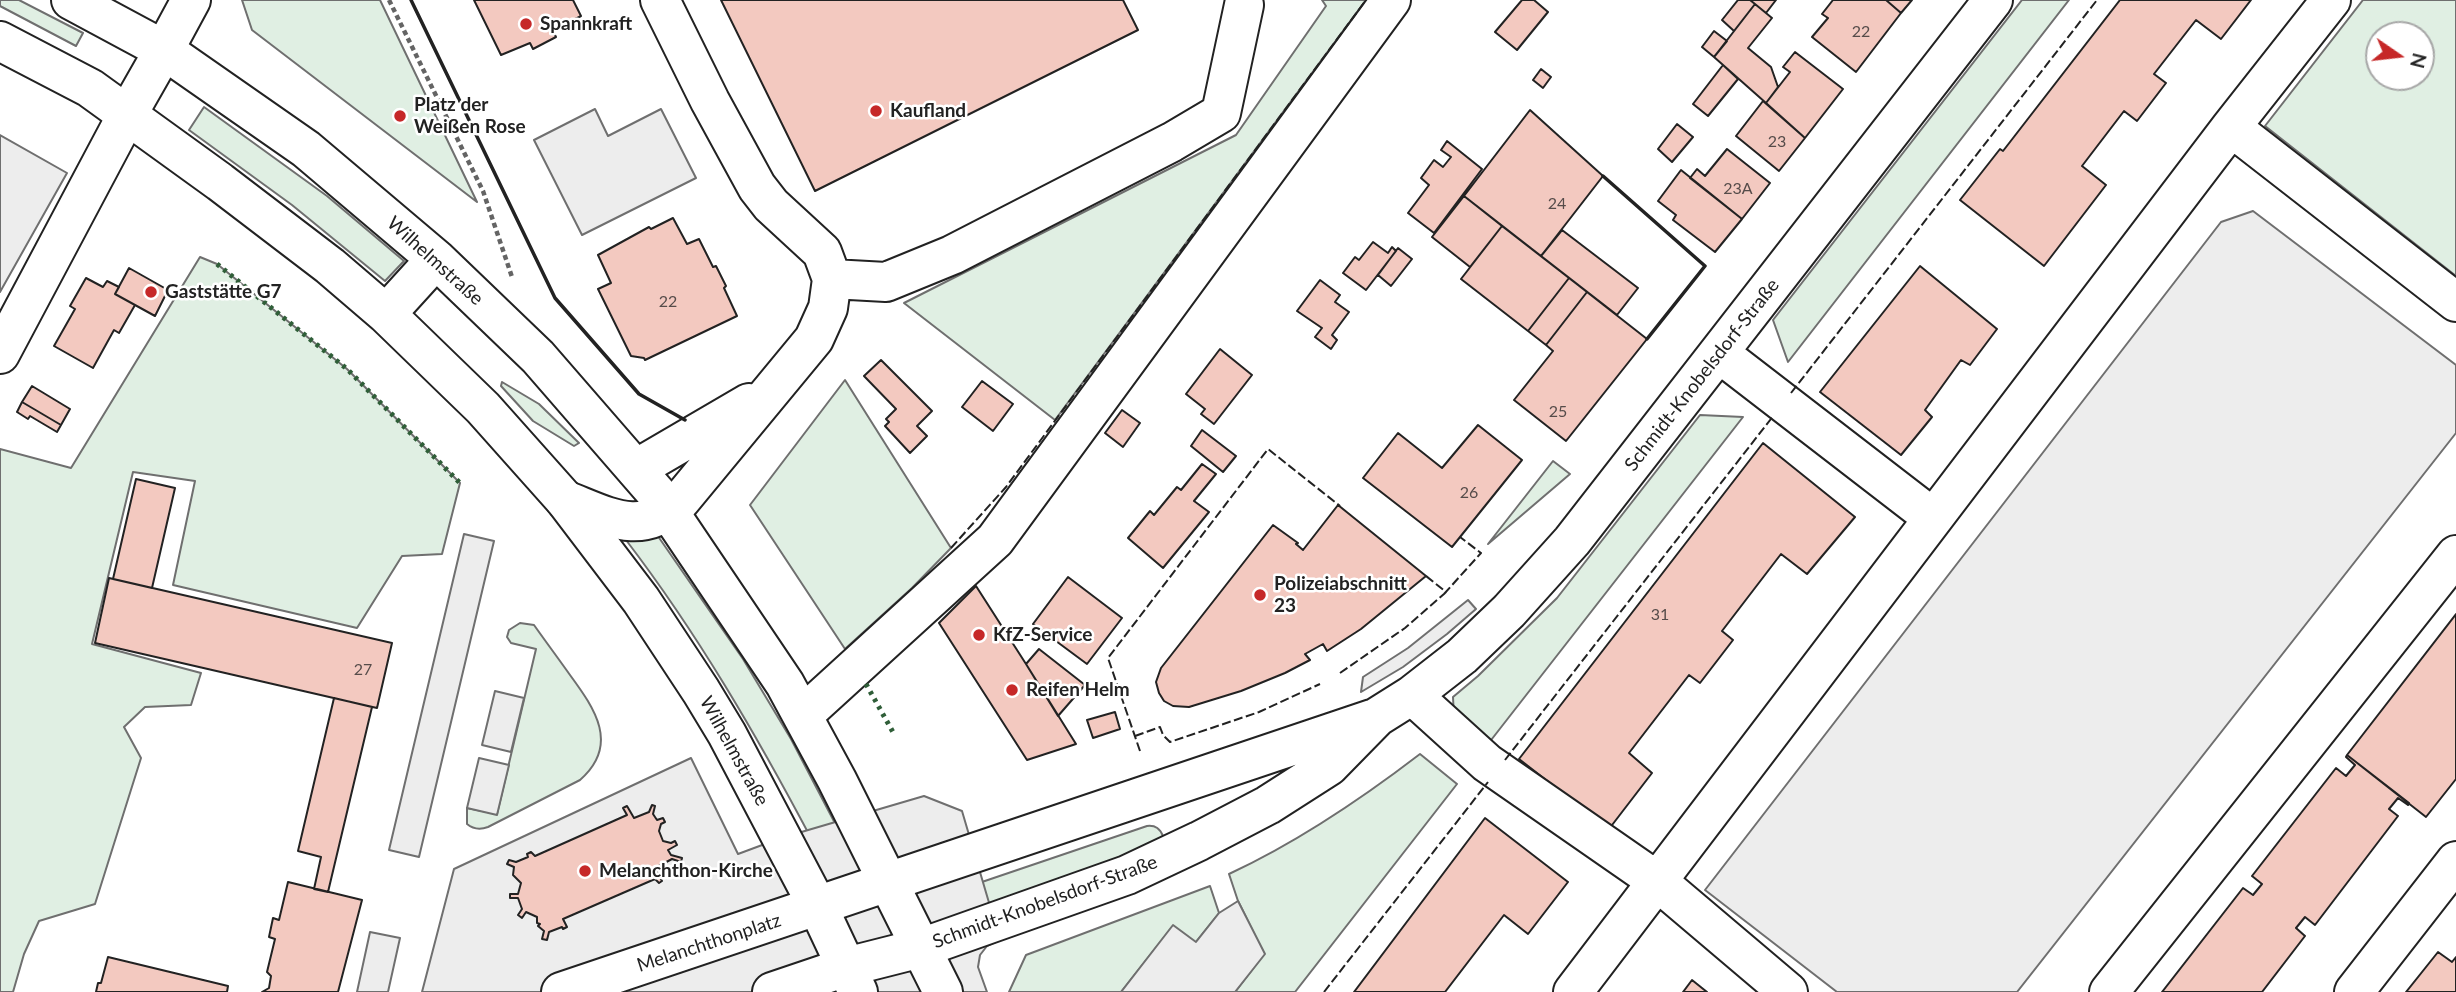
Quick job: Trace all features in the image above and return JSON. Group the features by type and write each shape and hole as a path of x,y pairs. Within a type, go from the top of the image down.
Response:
{"main road":[{"name":"Wilhelmstraße","path":"71,0 164,50 306,149 436,259 538,357 670,512 785,684 943,992"},
{"path":"0,354 191,0"},
{"path":"660,0 710,101 757,187 771,205 822,252 832,279 828,308 814,339 670,512"},
{"path":"803,715 995,540 1391,0"},
{"name":"Schmidt-Knobelsdorf-Straße","path":"921,948 1127,875 1268,805 1329,766 1377,717 1412,695 1462,656 1572,541 1993,0"},
{"path":"1573,992 2231,127 2331,0"},
{"path":"832,279 886,282 952,255 1172,142 1222,113 1244,5"},
{"name":"Wilhelmstraße","path":"0,41 74,79 268,218 386,314 483,408 565,500 641,600 701,691 727,734 818,907 852,980"},
{"path":"2231,127 2456,302"},
{"path":"386,314 436,259"},
{"path":"1719,353 1933,518"},
{"path":"636,470 772,390"},
{"name":"Wilhelmstraße","path":"565,500 619,521 636,523 670,512"},
{"path":"2109,992 2456,555"},
{"path":"1412,695 1487,764 1657,881 1788,992"},
{"name":"Schmidt-Knobelsdorf-Straße","path":"888,882 1377,717"},
{"path":"2354,992 2456,861"},
{"path":"818,907 888,882"},
{"name":"Melanchthonplatz","path":"561,992 818,907"},
{"path":"772,992 852,980 921,948"}],"path":[{"path":"389,0 483,191 505,259"}],"green space":[{"path":"0,0 19,0 83,33 76,46 0,6"},
{"name":"Platz der Weißen Rose","path":"242,0 380,0 477,202 252,30"},
{"path":"1322,0 1366,0 1055,420 904,303 1236,135 1326,6"},
{"path":"2022,0 2069,0 1788,362 1773,320"},
{"path":"2363,0 2456,0 2456,276 2265,126"},
{"path":"204,107 327,196 404,261 385,281 292,205 189,130"},
{"path":"200,257 217,264 347,369 460,483 442,554 402,556 357,628 173,585 195,481 133,472 92,644 201,673 191,705 145,707 124,727 141,758 95,904 39,921 24,954 13,992 0,992 0,449 71,468"},
{"path":"845,380 951,548 845,649 750,505"},
{"path":"502,382 539,404 579,443 574,446 533,421 501,386"},
{"path":"1700,415 1743,417 1488,744 1454,718 1453,697 1557,598"},
{"path":"1553,461 1570,474 1488,544"},
{"path":"653,529 743,659 791,739 838,829 812,840 725,686 678,612 626,540"},
{"path":"520,623 534,625 588,701 599,727 599,754 580,780 488,827 472,827 467,824 467,808 497,814 536,649 511,643 507,637 509,630"},
{"path":"1420,754 1457,784 1295,992 1235,992 1264,954 1238,901 1229,874 1328,819"},
{"path":"1147,826 1159,829 1163,836 1162,843 986,910 976,884"},
{"path":"1210,886 1219,913 1195,943 1173,926 1121,992 1009,992 1026,955"}],"shaded area":[{"path":"595,109 608,136 661,109 696,178 582,235 534,140"},
{"path":"0,135 67,173 0,292"},
{"path":"2253,211 2456,365 2456,433 2017,992 1837,992 1705,890 2221,222"},
{"path":"464,534 494,541 419,857 389,850"},
{"path":"1468,600 1476,609 1447,634 1403,667 1361,692 1363,677 1408,648"},
{"path":"495,691 524,698 511,752 482,745"},
{"path":"479,758 509,765 497,815 467,808"},
{"path":"691,758 738,854 781,838 924,796 962,811 1000,940 987,946 980,955 978,967 987,992 422,992 454,869"},
{"path":"1238,901 1265,954 1235,992 1121,992 1173,925 1196,942 1219,913"},
{"path":"370,932 400,938 388,992 357,992"}],"building":[{"name":"Spannkraft","path":"474,0 573,0 581,16 553,31 556,37 533,49 530,43 501,55"},
{"name":"Kaufland","path":"721,0 1123,0 1138,30 815,191"},
{"path":"1522,0 1534,0 1548,12 1517,50 1495,32"},
{"path":"1738,0 1750,0 1755,4 1734,31 1722,20"},
{"path":"1750,0 1776,0 1766,13"},
{"path":"1833,0 1886,0 1901,13 1856,72 1812,37 1828,18 1822,14"},
{"path":"1886,0 1912,0 1901,13"},
{"path":"2120,0 2251,0 2221,39 2196,20 2154,74 2166,83 2137,121 2124,111 2082,166 2106,185 2044,266 1960,200 2000,149 2003,151"},
{"path":"1755,4 1772,18 1748,48 1771,67 1778,87 1766,103 1714,57"},
{"path":"1714,31 1727,41 1714,57 1702,47"},
{"path":"1795,52 1843,89 1805,138 1766,103 1790,72 1783,67"},
{"path":"1723,65 1738,79 1708,116 1693,104"},
{"path":"1541,69 1551,77 1543,88 1533,80"},
{"path":"1763,101 1805,138 1779,171 1736,136"},
{"path":"1530,110 1603,176 1541,256 1464,196"},
{"path":"1677,124 1693,137 1672,162 1658,149"},
{"path":"1447,141 1482,169 1434,233 1408,213 1429,185 1421,178 1434,160 1443,167 1451,157 1441,150"},
{"path":"1727,149 1770,183 1742,219 1690,178 1697,169 1705,176"},
{"path":"1681,170 1742,219 1715,252 1673,220 1676,215 1658,201"},
{"path":"1464,196 1502,226 1470,267 1432,237"},
{"path":"673,218 687,244 699,239 726,286 724,288 737,316 645,360 631,356 598,289 611,283 598,255 649,227 651,229"},
{"path":"1502,226 1569,278 1528,331 1461,279"},
{"path":"1562,230 1638,288 1617,315 1541,256"},
{"path":"1373,242 1388,253 1392,247 1396,251 1366,290 1343,273 1355,257 1359,260"},
{"path":"1398,248 1412,259 1391,286 1378,275"},
{"path":"1920,266 1997,329 1970,365 1961,360 1925,410 1932,417 1901,455 1820,392"},
{"path":"129,268 168,290 155,316 115,294"},
{"path":"86,278 103,287 107,281 119,287 115,294 135,305 119,333 114,330 93,368 54,346 75,309 70,306"},
{"path":"1569,278 1587,292 1546,345 1528,331"},
{"path":"1320,280 1340,295 1335,302 1349,312 1332,335 1337,340 1331,349 1315,337 1322,328 1297,311"},
{"path":"1587,292 1647,339 1566,441 1514,400 1553,351 1546,345"},
{"path":"1220,349 1252,375 1214,424 1201,414 1205,409 1186,394"},
{"path":"881,360 932,411 917,426 927,436 910,453 885,426 889,422 886,419 896,409 864,376"},
{"path":"982,381 1013,404 993,431 962,407"},
{"path":"32,386 70,409 61,425 22,402"},
{"path":"22,402 61,425 57,432 30,416 28,419 17,412"},
{"path":"1122,410 1140,423 1123,447 1105,433"},
{"path":"1478,425 1522,460 1452,547 1363,478 1398,433 1442,468"},
{"path":"1202,430 1236,456 1223,472 1191,446"},
{"path":"1763,443 1855,517 1807,574 1781,554 1722,631 1733,640 1700,683 1689,675 1629,753 1652,773 1609,829 1519,759"},
{"path":"1202,464 1216,474 1194,501 1209,512 1163,568 1128,538 1150,511 1154,515 1177,487 1181,490"},
{"path":"136,479 175,488 152,588 113,579"},
{"path":"1338,505 1426,576 1361,629 1327,651 1323,644 1305,654 1310,660 1285,673 1241,691 1189,707 1173,706 1164,701 1156,682 1161,668 1273,525 1298,543 1296,544 1303,550"},
{"path":"1068,577 1122,618 1087,664 1033,624"},
{"path":"109,578 392,643 377,708 95,643"},
{"name":"Reifen Helm","path":"976,586 1076,744 1027,760 939,623"},
{"path":"2456,614 2456,779 2426,817 2347,755"},
{"path":"1039,649 1085,685 1058,716 1026,664"},
{"path":"334,698 372,707 328,892 314,889 321,857 298,851"},
{"path":"1115,712 1120,729 1093,738 1087,720"},
{"path":"2347,755 2409,803 2408,805 2398,798 2389,809 2398,816 2315,925 2305,917 2296,928 2305,936 2262,992 2162,992 2243,888 2253,895 2262,884 2252,876 2336,768 2346,776 2355,765"},
{"name":"Melanchthon-Kirche","path":"652,805 655,806 653,814 657,820 663,818 665,822 661,824 659,831 663,841 675,841 677,845 668,850 671,855 682,858 681,862 672,859 655,868 662,881 659,883 655,879 563,919 567,927 549,932 547,940 542,939 544,931 538,926 540,924 537,923 537,917 526,912 522,918 518,915 522,909 518,898 510,898 510,894 518,894 521,883 513,875 514,867 507,864 509,860 516,862 528,857 527,854 531,852 535,856 627,815 623,808 627,806 634,818 649,812"},
{"path":"1485,818 1568,882 1528,934 1504,915 1445,992 1354,992"},
{"path":"288,882 362,900 338,992 262,992 269,988 271,976 267,972 275,939 269,937 273,918 279,920"},
{"path":"2438,952 2452,962 2456,957 2456,992 2406,992"},
{"path":"108,957 228,986 227,992 96,992"},
{"path":"1692,980 1707,992 1683,992"}],"hedge":[{"path":"217,264 347,369 460,483"},
{"path":"866,684 894,734"}],"fence":[{"path":"951,548 1006,487 1366,0"},
{"path":"1791,393 2097,0"},
{"path":"1505,760 1774,415"},
{"path":"1140,751 1108,658 1268,449 1340,506"},
{"path":"1444,594 1481,553 1460,537"},
{"path":"1340,673 1405,628 1446,592 1426,576"},
{"path":"1135,736 1160,727 1170,742 1259,712 1320,684"},
{"path":"1324,992 1488,782"}],"wall":[{"path":"411,0 555,298 639,394 685,420"},
{"path":"1603,176 1705,266 1647,339"}],"place":[{"name":"Spannkraft","path":"526,24"},
{"name":"Kaufland","path":"876,111"},
{"name":"Platz der Weißen Rose","path":"400,116"},
{"name":"Gaststätte G7","path":"151,292"},
{"name":"Polizeiabschnitt 23","path":"1260,595"},
{"name":"KfZ-Service","path":"979,635"},
{"name":"Reifen Helm","path":"1012,690"},
{"name":"Melanchthon-Kirche","path":"585,871"}]}
